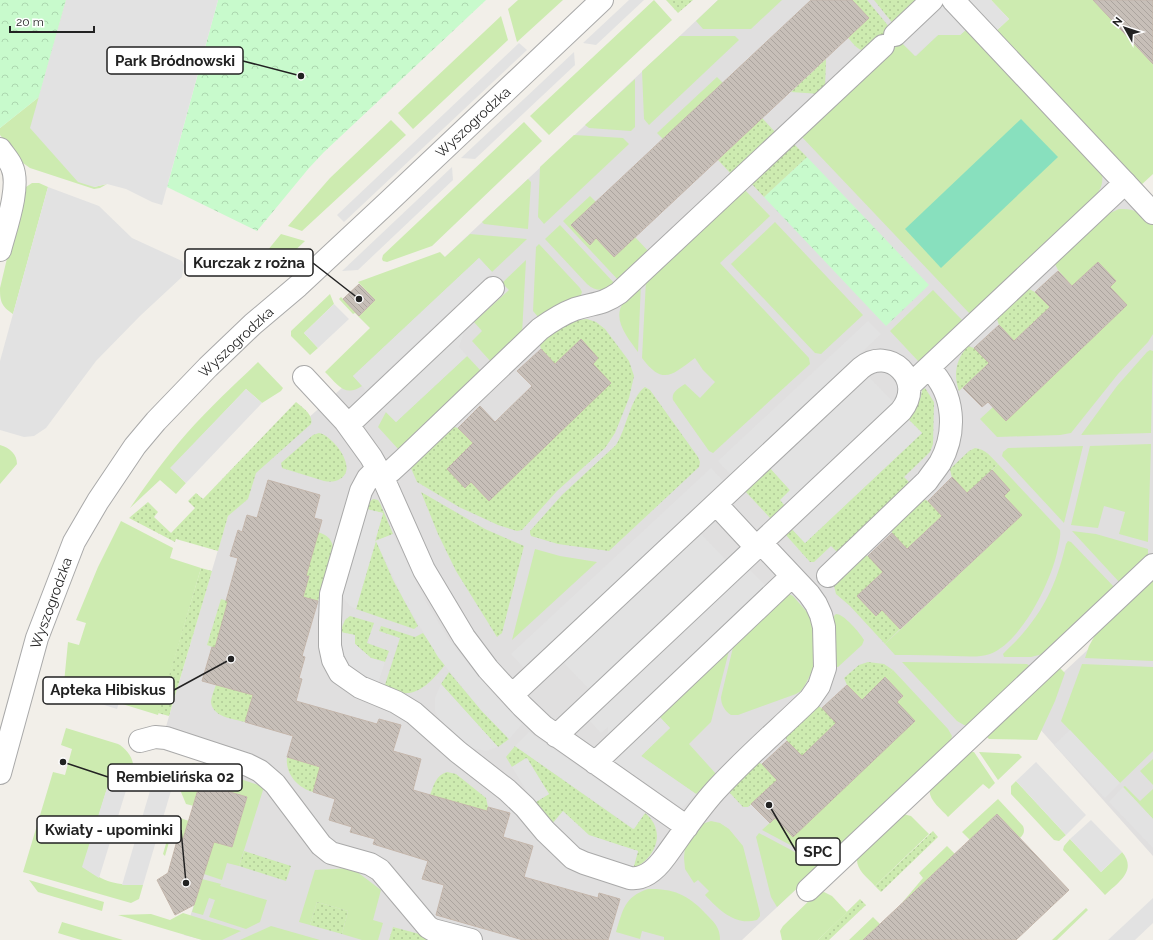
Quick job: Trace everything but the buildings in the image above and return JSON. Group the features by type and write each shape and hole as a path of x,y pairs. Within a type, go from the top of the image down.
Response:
{"street":[{"name":"Wyszogrodzka","path":"0,773 38,638 74,542 98,501 135,446 161,416 208,367 253,324 298,286 382,209 602,0"},
{"path":"716,504 809,594 819,610 824,627 824,668 819,686 810,699 715,791 659,865 648,874 638,878 630,878 580,861 571,856 545,831 525,807 507,790 458,752 418,716 396,702 360,688 340,673 333,660 330,646 332,594 361,491 368,478 380,472 391,471 540,329 552,320 579,308 602,303 619,293 932,0"},
{"path":"953,0 1153,213"},
{"path":"0,149 12,167 15,185 12,205 0,250"},
{"path":"909,386 1125,183"},
{"path":"348,425 493,288"},
{"path":"512,695 860,368 868,363 880,360 895,366 904,373 909,386 910,394 901,411 556,736"},
{"path":"809,594 927,481 940,464 950,437 952,420 948,399 943,387 936,375 929,368"},
{"path":"304,377 348,425 371,457 380,472 424,570 449,614 476,654 512,695 556,736 687,827"},
{"path":"808,890 1153,565"},
{"path":"595,763 792,576"},
{"path":"140,742 151,738 166,738 248,765 260,771 274,784 324,848 335,854 370,864 380,870 386,875 423,922 430,928 471,940"}],"shaded area":[{"path":"66,0 218,0 162,205 152,202 126,189 107,184 94,187 78,182 30,128"},
{"path":"629,0 644,0 596,45 583,43"},
{"path":"718,0 942,0 1153,225 1153,554 742,940 203,940 184,935 212,850 230,856 248,796 202,782 214,746 165,730 228,516 252,468 343,387 445,257"},
{"path":"965,0 991,0 1009,19 995,32"},
{"path":"943,1 968,28 960,35 938,35 915,56 900,41"},
{"path":"519,43 527,50 344,222 337,215"},
{"path":"574,52 575,65 475,159 461,158"},
{"path":"452,167 453,180 358,270 342,271"},
{"path":"48,187 99,206 132,238 182,261 184,265 182,277 140,316 96,361 46,428 34,436 24,437 0,430 0,361"},
{"path":"479,258 492,272 365,391 353,376"},
{"path":"334,304 349,319 318,348 304,333"},
{"path":"868,321 881,334 731,475 718,461"},
{"path":"464,332 459,347 467,356 396,422 386,412 381,410 378,411"},
{"path":"868,376 894,403 785,506 780,500 790,490 770,468"},
{"path":"246,389 262,403 186,483 170,468"},
{"path":"908,419 922,433 805,543 791,528"},
{"path":"711,468 724,482 525,669 511,654"},
{"path":"366,509 383,513 375,541 393,534 426,602 449,640 489,689 522,724 509,739 481,710 438,657 404,600 376,541 356,609 350,606 344,599 342,594"},
{"path":"700,533 727,561 590,690 562,661"},
{"path":"748,568 769,589 607,742 608,727 601,733 589,720"},
{"path":"1153,589 1153,856 1023,710"},
{"path":"340,632 355,635 355,644 371,658 385,662 377,686 364,681 340,658"},
{"path":"441,684 498,747 486,751 471,748 446,727 435,711 435,698"},
{"path":"86,685 121,696 117,709 82,698"},
{"path":"656,713 670,728 641,756 696,794 682,808 609,758"},
{"path":"1070,730 1120,783 1105,798 1054,745"},
{"path":"529,732 645,813 634,829 515,746"},
{"path":"527,758 549,794 534,803 512,767"},
{"path":"1036,762 1086,815 1066,835 1016,781"},
{"path":"158,764 161,769 176,774 143,885 122,885"},
{"path":"113,769 129,774 132,771 99,878 82,867"},
{"path":"1123,787 1153,819 1153,848 1109,802"},
{"path":"563,811 589,835 638,851 633,869 583,853 551,825"},
{"path":"1091,820 1122,852 1101,872 1070,839"},
{"path":"1153,898 1153,923 1135,940 1108,940"}],"green space":[{"path":"0,0 66,0 39,97 0,128"},
{"path":"66,0 94,187 107,184 100,188 94,189 30,168 23,163 0,135 0,128 39,97"},
{"path":"218,0 486,0 324,152 257,231 167,187"},
{"path":"518,0 563,0 517,42 508,9"},
{"path":"654,0 672,20 549,135 530,116"},
{"path":"666,0 693,0 678,13"},
{"path":"718,0 782,0 751,29 703,29 696,21"},
{"path":"852,0 867,0 890,28 867,50 859,49 848,38 869,18"},
{"path":"874,0 918,0 894,25"},
{"path":"991,0 1093,0 1149,60 1153,56 1153,174 1140,186 995,32 1009,19"},
{"path":"501,16 508,40 413,129 398,113"},
{"path":"968,28 1101,171 1102,174 1101,186 1097,194 970,314 800,135 900,41 916,56 938,35 960,35"},
{"path":"680,36 735,36 739,40 649,125 644,119 642,71"},
{"path":"826,59 825,89 820,94 791,92"},
{"path":"717,77 723,83 663,139 657,133"},
{"path":"635,79 635,127 631,131 589,128 585,125"},
{"path":"762,118 777,134 733,176 718,160"},
{"path":"1021,119 1058,157 941,268 905,229"},
{"path":"391,120 406,135 302,231 288,226 330,178"},
{"path":"524,122 542,141 432,246 387,262 383,261 383,255"},
{"path":"574,135 623,138 629,144 544,224 538,217 540,167"},
{"path":"792,142 807,157 764,197 750,182"},
{"path":"807,157 929,285 886,326 764,197"},
{"path":"528,179 531,182 528,229 484,224 482,222"},
{"path":"32,183 39,183 48,187 13,314 2,303 0,288 23,191"},
{"path":"743,188 770,216 720,263 809,358 810,364 713,453 709,451 673,400 673,395 676,390 685,384 700,398 715,382 703,370 695,358 674,373 662,375 649,367 642,358 646,280"},
{"path":"590,196 596,202 590,245 596,238 614,257 635,237 650,253 620,282 563,221"},
{"path":"1119,209 1138,212 1153,225 1153,334 1148,342 1118,374 1071,433 1060,435 997,437 980,419 993,407 1006,421 1127,305 1110,287 1116,281 1098,262 1072,286 1058,270 1055,264 1110,213"},
{"path":"775,222 863,315 821,354 815,353 731,264"},
{"path":"560,225 616,285 601,290 594,289 587,284 545,239"},
{"path":"281,234 305,241 283,262 265,260 263,256"},
{"path":"470,234 527,239 492,272 479,258 353,376 362,386 351,391 337,385 325,372 370,328 355,313 353,314 339,299 341,297 359,315 375,300 358,282 440,252 445,257"},
{"path":"539,244 582,292 580,297 539,318 533,311 536,247"},
{"path":"526,260 522,334 492,363 472,341 482,331 474,322 509,290 502,283"},
{"path":"641,284 638,352 626,335 619,316 620,309 625,300"},
{"path":"1029,289 1035,292 1050,307 1014,341 999,325 997,319"},
{"path":"933,290 962,320 919,362 890,331"},
{"path":"330,294 334,304 304,333 318,348 310,355 291,336 291,331"},
{"path":"587,319 596,322 605,329 629,361 634,376 629,398 615,433 605,448 557,491 522,530 517,531 498,525 459,507 417,482 410,466 451,426 458,428 473,443 447,469 465,487 471,482 489,501 598,358 581,340 555,364 541,349 539,341 562,326 574,321"},
{"path":"968,346 974,348 989,363 959,391 956,379 958,361"},
{"path":"1150,350 1153,351 1151,433 1081,435 1117,386"},
{"path":"467,356 482,372 399,450 378,427 386,412 396,422"},
{"path":"258,362 283,388 281,391 262,403 246,389 171,468 186,483 176,494 160,480 130,508 157,470 187,433"},
{"path":"645,387 650,390 698,457 700,462 699,467 609,551 558,544 531,536 530,531 562,495 616,445 620,439 632,405 640,391"},
{"path":"925,388 934,402 933,444 930,452 904,477 912,485 839,554 831,546 814,562 810,562 785,534 791,528 805,543 922,433 908,419 917,405 922,390"},
{"path":"296,402 309,414 311,417 311,424 256,473 248,499 228,516 218,551 176,539 175,542 129,518 148,502 158,512 154,517 171,533 195,508 188,501 196,493 203,499"},
{"path":"319,433 330,439 342,453 347,467 345,474 340,479 332,482 324,481 282,468 281,463 313,435"},
{"path":"1151,444 1148,542 1119,534 1125,512 1104,506 1098,528 1071,525 1090,446"},
{"path":"0,445 7,448 14,454 17,464 0,484"},
{"path":"1083,446 1064,523 1002,456 1003,452 1008,448"},
{"path":"975,448 991,456 998,464 967,493 952,478 950,469 969,451"},
{"path":"998,464 1060,530 1060,539 1055,561 1034,608 1024,624 1013,637 1002,647 990,654 981,656 895,655 885,644 1022,515 1004,496 1010,490 992,470"},
{"path":"770,468 790,490 785,506 771,519 745,491"},
{"path":"421,492 485,529 524,546 502,633 497,637 456,571 438,534"},
{"path":"921,498 928,501 942,516 907,549 892,533 891,527"},
{"path":"373,499 378,500 380,503 393,534 376,541 393,580 418,626 414,629 356,609 383,513 366,509 368,503"},
{"path":"121,521 173,548 170,558 201,568 158,715 119,703 121,696 86,686 82,698 63,693 68,642 79,645 86,623 76,620 98,567"},
{"path":"1072,531 1096,534 1148,549 1148,559 1121,584"},
{"path":"318,532 324,534 332,542 333,548 318,601 303,597 309,576 306,576"},
{"path":"1068,541 1071,542 1116,589 1043,654 1031,657 1004,657 1003,654 1032,622 1051,591"},
{"path":"535,549 560,556 597,562 512,640"},
{"path":"863,555 868,556 883,572 857,596 876,616 882,610 900,629 885,644 850,606 836,594 834,586 835,582"},
{"path":"201,568 212,571 169,716 158,713"},
{"path":"1153,577 1153,661 1085,658 1089,646 1099,628"},
{"path":"787,593 793,596 813,619 814,668 801,691 796,694 738,715 731,715 724,708 721,697 735,639"},
{"path":"221,599 234,603 215,648 207,645"},
{"path":"836,614 847,620 864,640 862,645 838,667 835,667 832,618"},
{"path":"350,616 374,623 367,643 389,651 385,662 371,658 355,644 354,635 340,632 345,620"},
{"path":"381,626 415,637 423,633 445,665 427,684 416,691 403,693 384,688 400,638 379,631"},
{"path":"731,643 711,722 689,744 717,775 696,794 641,756 670,728 656,713"},
{"path":"868,662 884,664 893,670 862,700 847,685 844,678 859,665"},
{"path":"902,662 1027,664 1030,666 968,726 957,721"},
{"path":"1082,664 1153,667 1153,751 1120,783 1061,721"},
{"path":"1058,666 1065,673 1055,701 1037,740 989,739 985,735"},
{"path":"893,670 948,729 952,736 950,743 824,863 762,830 775,818 793,837 903,696 885,677"},
{"path":"449,672 481,710 509,739 498,747 441,684"},
{"path":"216,685 242,692 255,688 245,722 229,718 215,711 211,701"},
{"path":"816,705 822,708 836,723 802,756 787,741 785,735"},
{"path":"66,728 122,746 133,762 132,771 129,774 113,769 83,867 98,877 111,882 118,884 143,885 139,899 131,903 23,872 53,772 65,775 72,749 61,745"},
{"path":"515,746 633,829 645,813 652,820 656,828 657,836 656,844 648,858 633,869 638,851 593,838 586,834 551,825 534,803 549,794 526,758 512,767 506,757"},
{"path":"967,752 974,752 995,783 989,789 983,784 948,817 933,800 930,788"},
{"path":"979,752 1019,754 1022,757 998,780"},
{"path":"287,757 310,764 322,763 313,792 298,784 290,774"},
{"path":"1153,759 1153,785 1140,771"},
{"path":"757,762 762,764 777,780 748,807 743,807 730,793 729,789"},
{"path":"193,763 264,787 239,866 227,863 222,880 204,874 206,846 171,835 165,856 163,854 174,816 189,821 186,833 232,847 247,797 200,783 194,806 186,804 181,792 189,766"},
{"path":"447,772 456,774 486,798 488,807 487,811 430,795 434,784 440,775"},
{"path":"1016,781 1066,835 1059,841 1054,840 1011,794 1011,786"},
{"path":"1125,786 1140,801 1153,789 1153,819 1123,787"},
{"path":"998,799 1023,826 1024,831 1020,838 997,814 970,840 962,832"},
{"path":"903,814 911,816 929,834 875,886 860,870 857,858"},
{"path":"711,821 720,823 729,829 743,846 760,913 757,920 742,921 735,919 722,911 705,895 709,891 698,880 694,883 685,869 685,847 702,824"},
{"path":"933,831 938,837 881,892 875,886"},
{"path":"759,833 821,866 777,907 771,897 756,837"},
{"path":"1070,839 1101,872 1122,852 1128,865 1127,871 1120,881 1105,895 1063,850 1064,846"},
{"path":"947,846 955,854 901,904 923,878 919,873"},
{"path":"244,851 291,866 286,881 239,866"},
{"path":"352,868 381,890 373,920 383,923 378,940 362,940 342,934 348,911 317,902 310,925 299,922 315,870"},
{"path":"202,879 267,900 260,922 246,929 209,917 215,900 209,898 203,915 192,912"},
{"path":"29,880 104,902 102,911 38,892"},
{"path":"648,889 666,890 688,898 695,903 715,924 720,940 664,940 664,937 642,931 640,939 616,932 623,911 629,900 640,892"},
{"path":"824,892 832,896 847,912 818,940 782,940 780,931 783,926 815,895"},
{"path":"860,899 866,905 829,940 818,940"},
{"path":"317,902 348,911 342,934 310,925"},
{"path":"1086,908 1088,910 1057,940 1052,940"},
{"path":"183,913 241,931 222,940 202,940 118,915 151,914 170,920"},
{"path":"873,917 880,924 863,940 849,940"},
{"path":"62,922 123,940 81,940 58,933"},
{"path":"271,926 320,940 240,940"},
{"path":"393,927 442,940 389,940"}],"place":[{"name":"Park Bródnowski","path":"301,76"},
{"name":"Kurczak z rożna","path":"359,299"},
{"name":"Apteka Hibiskus","path":"231,659"},
{"name":"Rembielińska 02","path":"63,762"},
{"name":"SPC","path":"769,805"},
{"name":"Kwiaty - upominki","path":"186,883"}]}
